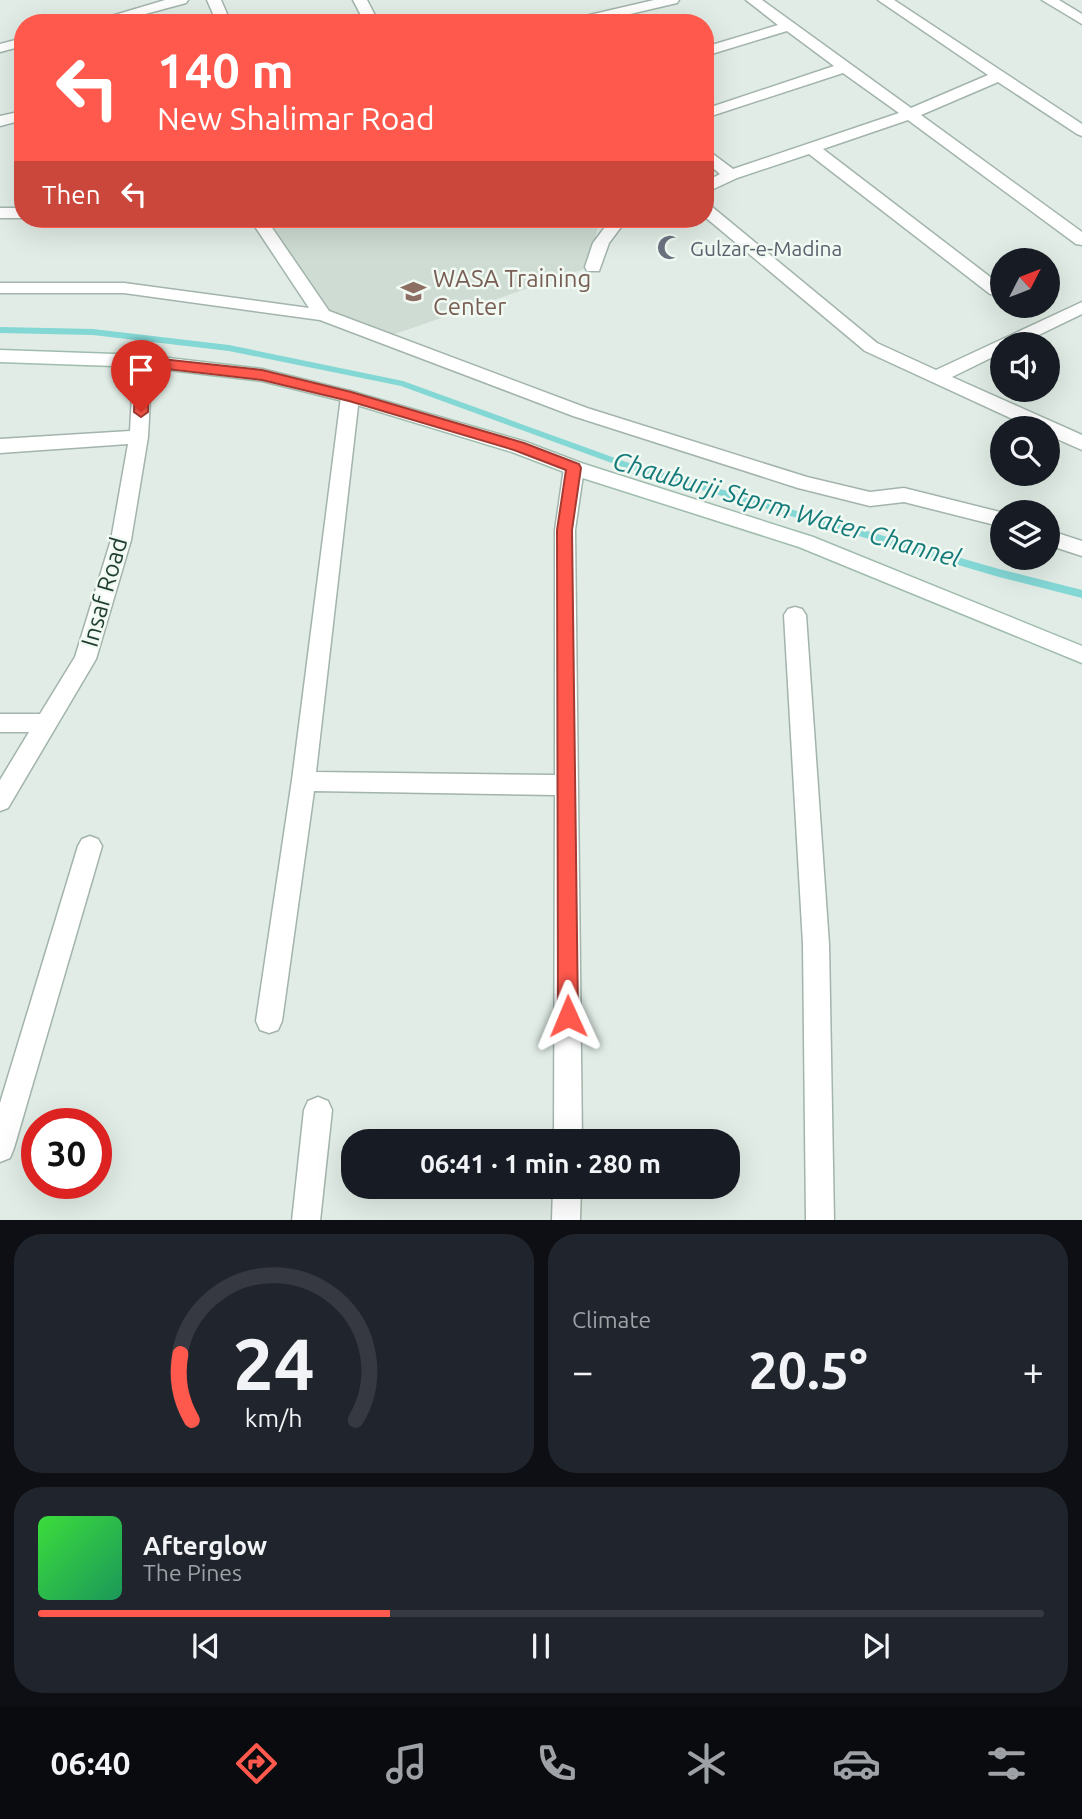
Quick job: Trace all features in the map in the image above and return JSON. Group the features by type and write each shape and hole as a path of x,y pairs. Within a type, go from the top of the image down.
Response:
{"street":[{"path":"129,14 181,0"},
{"path":"612,14 672,0"},
{"path":"753,0 1082,240"},
{"path":"885,0 1082,131"},
{"path":"1049,0 1082,20"},
{"path":"714,49 789,26"},
{"path":"714,111 846,67"},
{"path":"714,184 731,175 911,114 999,76"},
{"path":"812,148 990,284"},
{"path":"714,161 731,175"},
{"path":"714,216 870,346 1082,443"},
{"path":"264,228 323,315"},
{"path":"593,267 601,243 612,228"},
{"path":"0,288 124,288 323,315 580,412 805,483 870,499 904,495 990,516"},
{"path":"936,377 1082,307"},
{"path":"0,356 143,361 262,375 351,397 519,447 574,468 806,542 1082,655"},
{"name":"Insaf Road","path":"0,801 44,723 85,659 121,540 139,437 143,361"},
{"path":"269,1021 304,780 351,397"},
{"path":"0,446 139,437"},
{"path":"568,1129 565,530 574,468"},
{"path":"1060,541 1082,549"},
{"path":"795,615 816,944 820,1220"},
{"path":"0,723 44,723"},
{"path":"304,780 328,783 565,785"},
{"path":"0,1148 90,846"},
{"path":"306,1220 318,1110"},
{"path":"566,1220 567,1199"}],"shaded area":[{"name":"WASA Training Center","path":"262,228 598,228 587,268 383,338 323,315"}],"waterway":[{"name":"Chauburji Stprm Water Channel","path":"0,330 93,332 229,348 403,384 623,464 999,573 1082,594"}],"place":[{"name":"Gulzar-e-Madina","path":"670,248"},
{"name":"WASA Training Center","path":"413,292"}],"route":[{"path":"141,412 143,361 262,375 351,397 519,447 574,468 565,530 568,1016"}]}
